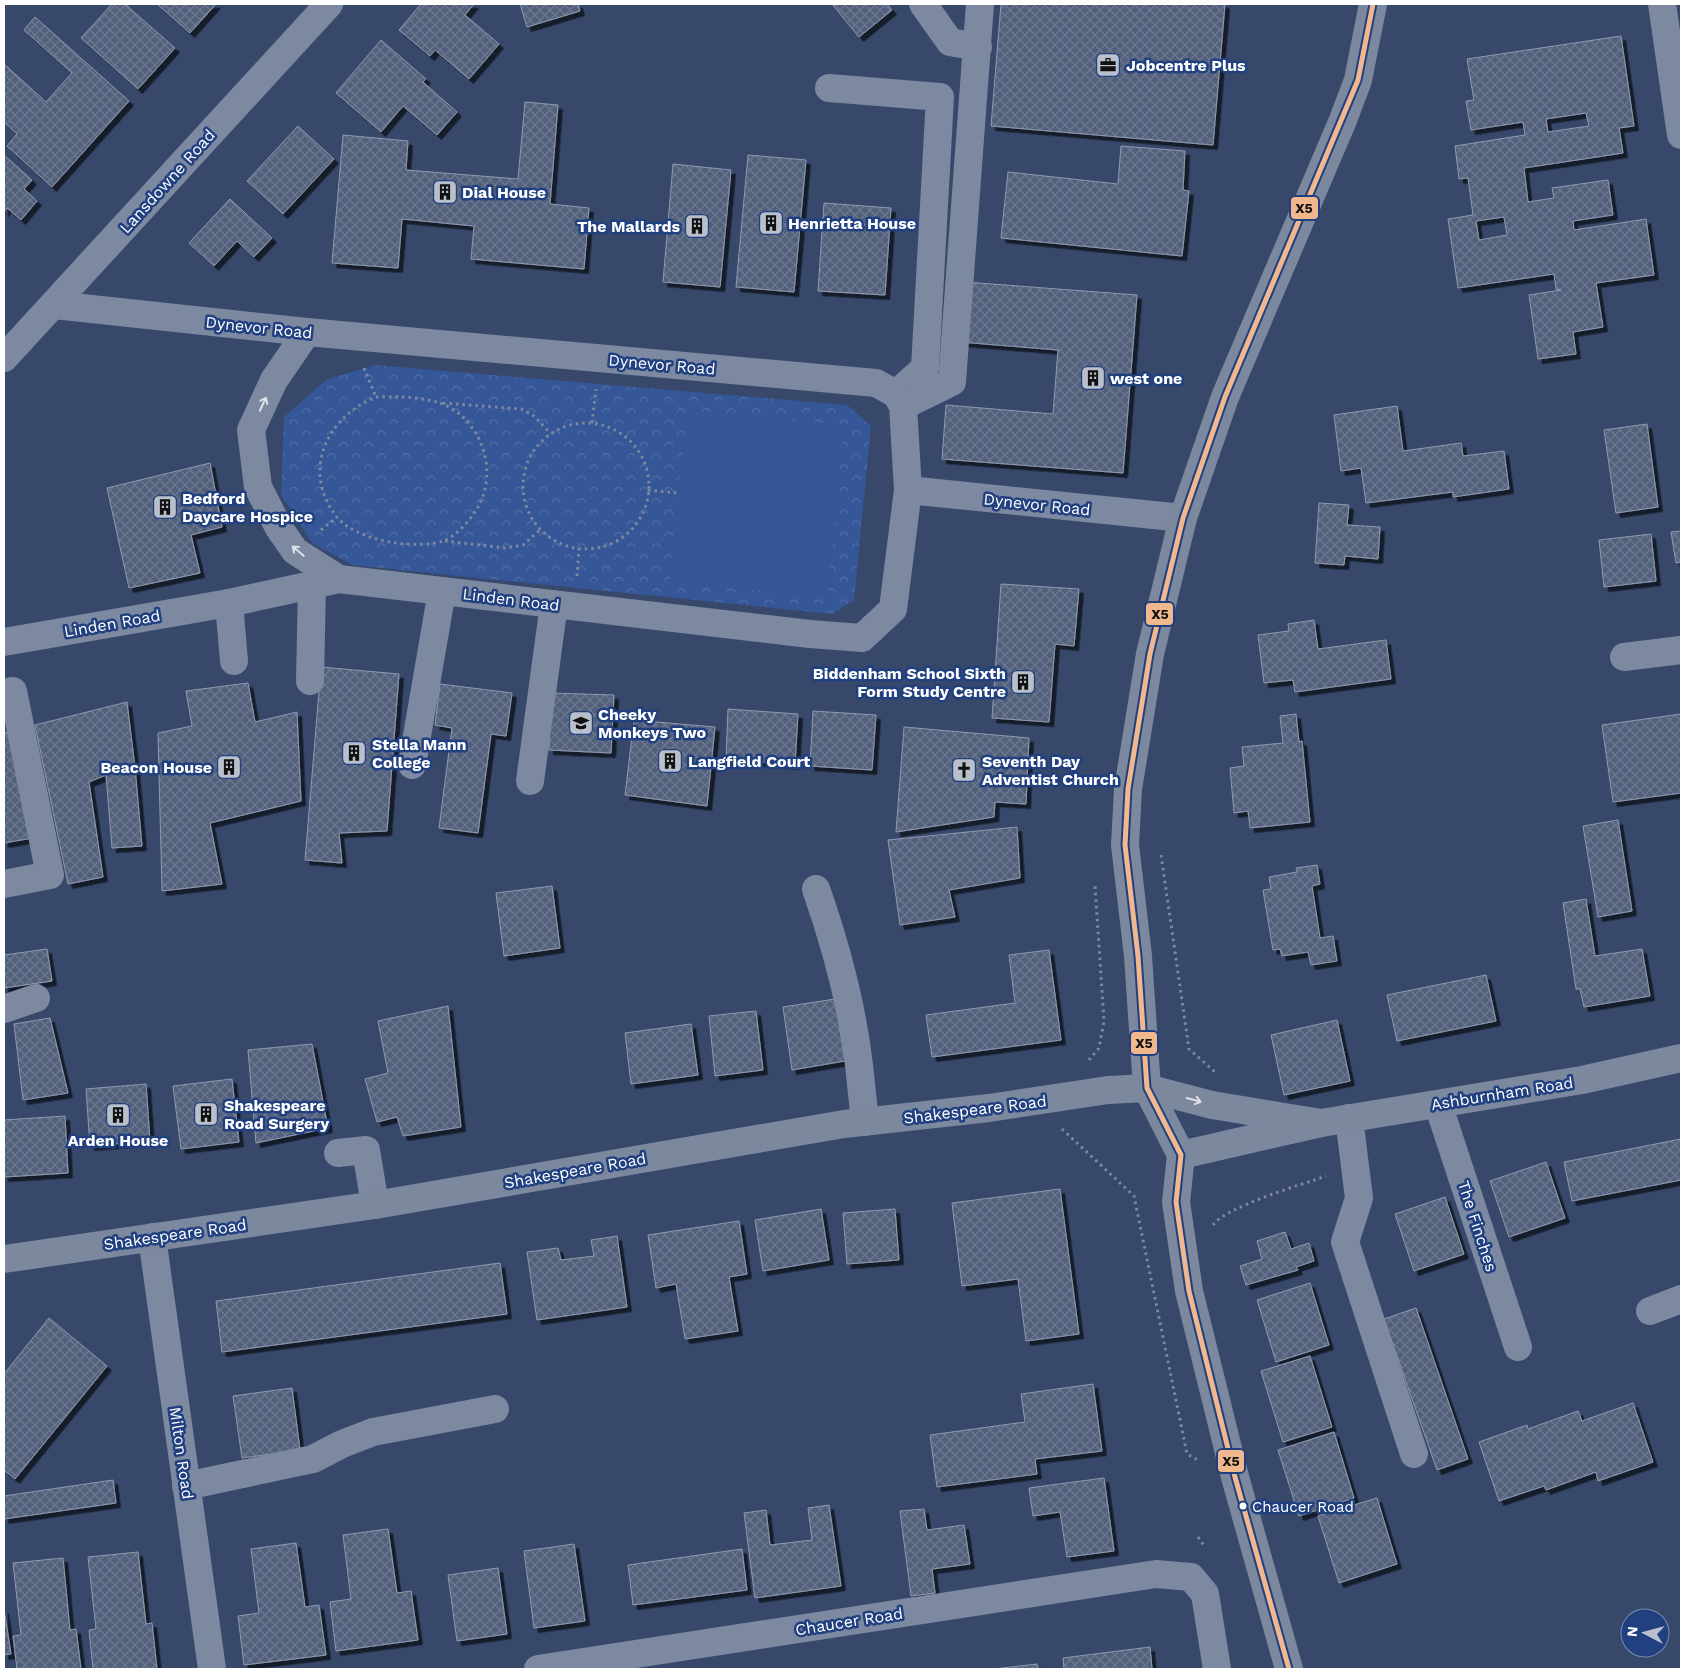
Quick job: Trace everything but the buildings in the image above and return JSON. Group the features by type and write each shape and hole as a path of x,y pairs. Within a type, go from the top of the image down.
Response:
{"main road":[{"path":"1289,1669 1235,1477 1189,1291 1176,1202 1181,1155 1147,1088 1138,956 1125,845 1128,789 1150,654 1183,518 1225,396 1358,80 1374,4"},
{"name":"Ashburnham Road","path":"1181,1155 1321,1123 1582,1080 1681,1058"},
{"name":"Shakespeare Road","path":"4,1259 375,1205 865,1122 989,1108 1108,1090 1147,1088"},
{"name":"Ashburnham Road","path":"1147,1088 1212,1105 1321,1123"}],"street":[{"name":"Lansdowne Road","path":"4,358 329,4"},
{"path":"923,4 950,42 978,47"},
{"path":"899,400 952,382 980,4"},
{"path":"1662,4 1681,135"},
{"path":"830,88 940,97 925,368 899,400 908,490"},
{"name":"Dynevor Road","path":"54,305 307,332 876,383 899,400"},
{"path":"307,332 274,380 251,430 258,487 279,528 295,550 339,579"},
{"name":"Dynevor Road","path":"908,490 1183,518"},
{"name":"Linden Road","path":"4,642 229,602 339,579 862,638 893,609 908,490"},
{"path":"310,681 312,584"},
{"path":"412,765 442,591"},
{"path":"229,602 234,661"},
{"path":"530,781 554,604"},
{"path":"1624,657 1681,650"},
{"path":"4,693 13,691 50,875 4,884"},
{"path":"816,890 838,959 848,1005 859,1064 865,1122"},
{"path":"4,1009 36,998"},
{"name":"The Finches","path":"1438,1104 1518,1347"},
{"path":"1349,1118 1359,1198 1345,1242 1414,1454"},
{"path":"338,1153 366,1150 375,1205"},
{"name":"Milton Road","path":"152,1237 212,1669"},
{"path":"1650,1311 1681,1299"},
{"path":"186,1486 313,1459 342,1444 373,1432 495,1409"},
{"name":"Chaucer Road","path":"538,1669 1156,1574 1191,1576 1205,1594 1217,1669"}],"path":[{"path":"540,529 523,545 505,548 444,541 425,544 384,541 365,536 337,517 326,498 321,479 321,461 325,443 334,426 347,412 376,397 400,396 440,403 521,409 534,416 551,434"},
{"path":"440,403 457,412 471,426 481,442 487,460 487,480 483,498 473,515 460,529 444,541"},
{"path":"592,423 610,427 625,436 638,449 646,466 648,490 640,518 629,532 614,542 597,548 579,549 562,544 540,529 534,522 526,506 523,488 525,470 531,454 542,439 551,434 574,424 592,423"},
{"path":"648,490 678,493"},
{"path":"1161,854 1189,1049 1216,1073"},
{"path":"1083,1067 1099,1048 1104,1022 1098,936"},
{"path":"1056,1124 1134,1196 1187,1454"},
{"path":"1210,1231 1214,1223 1221,1217 1262,1199 1333,1173 1354,1158"}],"green space":[{"path":"375,365 847,405 871,426 854,600 832,614 352,565 312,543 281,495 284,417 326,380"},
{"path":"687,410 844,425 827,598 670,582"}],"transit line":[{"name":"X5","path":"1289,1669 1235,1477 1189,1291 1176,1202 1181,1155 1147,1088 1138,956 1125,845 1128,789 1150,654 1183,518 1225,397 1358,80 1373,4"}],"place":[{"name":"Jobcentre Plus","path":"1108,65"},
{"name":"Dial House","path":"445,192"},
{"name":"Henrietta House","path":"771,223"},
{"name":"The Mallards","path":"697,226"},
{"name":"west one","path":"1093,378"},
{"name":"Bedford Daycare Hospice","path":"165,507"},
{"name":"Biddenham School Sixth Form Study Centre","path":"1023,682"},
{"name":"Cheeky Monkeys Two","path":"581,723"},
{"name":"Stella Mann College","path":"354,753"},
{"name":"Langfield Court","path":"670,761"},
{"name":"Beacon House","path":"229,767"},
{"name":"Seventh Day Adventist Church","path":"964,770"},
{"name":"Shakespeare Road Surgery","path":"206,1114"},
{"name":"Arden House","path":"118,1115"},
{"name":"Chaucer Road","path":"1243,1506"}]}
